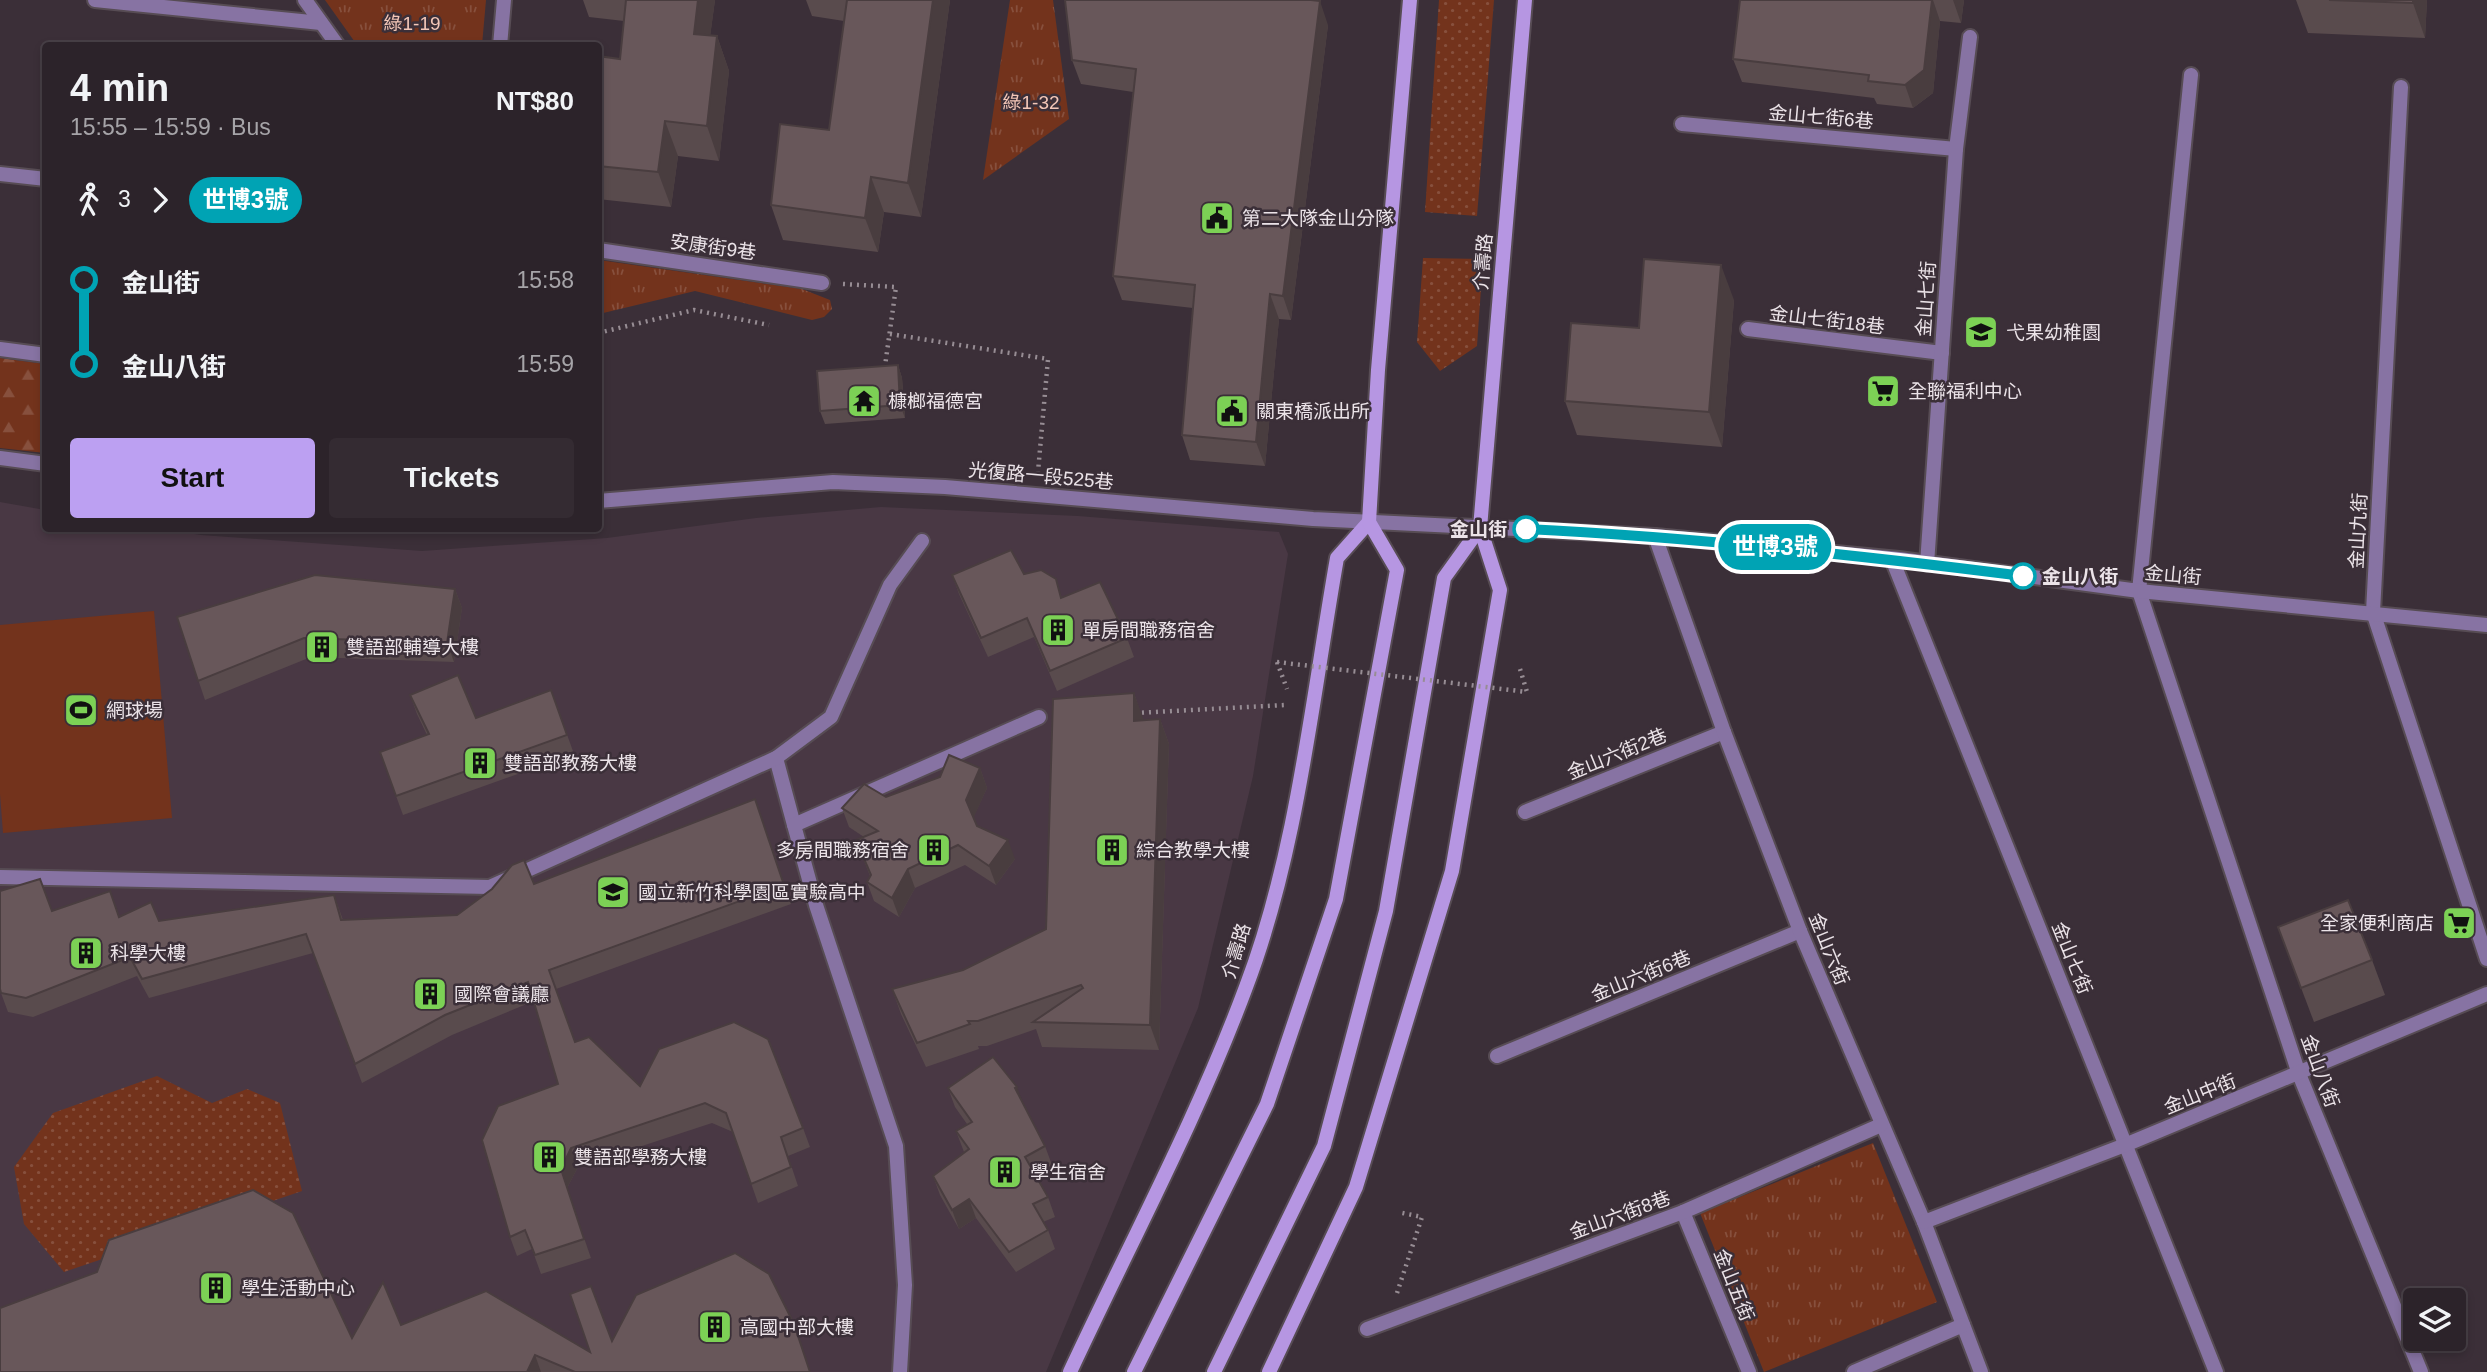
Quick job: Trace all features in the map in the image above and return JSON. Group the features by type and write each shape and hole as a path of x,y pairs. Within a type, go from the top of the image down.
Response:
{"street":[{"path":"95,0 321,23"},
{"path":"304,0 335,42"},
{"path":"499,42 504,0"},
{"path":"1134,1372 1267,1104 1336,899 1397,570 1369,522 1378,370 1410,0"},
{"name":"介壽路","path":"1269,1372 1356,1187 1452,871 1500,590 1480,528 1525,0"},
{"name":"金山七街","path":"1927,564 1956,149 1970,37"},
{"name":"金山八街","path":"2191,75 2139,591 2300,1074 2421,1372"},
{"name":"金山九街","path":"2400,87 2373,612 2487,959"},
{"name":"金山七街6巷","path":"1682,124 1956,149"},
{"path":"0,174 42,179"},
{"name":"安康街9巷","path":"602,251 822,283"},
{"name":"金山七街18巷","path":"1748,329 1942,353"},
{"path":"0,349 42,354"},
{"path":"0,458 42,463"},
{"name":"光復路一段525巷","path":"602,501 833,482 1035,494 1369,522 1480,528"},
{"name":"介壽路","path":"1070,1372 1210,1072 1247,986 1285,855 1336,558 1369,522"},
{"path":"1214,1372 1324,1146 1386,911 1444,578 1480,528"},
{"name":"金山街","path":"1480,528 1655,536 1892,559 2139,591 2487,625"},
{"name":"金山六街","path":"1655,536 1724,732 1800,931 1924,1222 1981,1372"},
{"path":"0,877 490,887 776,758 831,717 890,585 922,541"},
{"name":"金山七街","path":"1892,559 2216,1372"},
{"path":"794,825 1039,717"},
{"name":"金山六街2巷","path":"1525,812 1724,732"},
{"path":"776,758 816,905 896,1146 905,1285 900,1372"},
{"name":"金山六街6巷","path":"1497,1056 1800,931"},
{"name":"金山中街","path":"1924,1222 2125,1145 2487,994"},
{"name":"金山六街8巷","path":"1367,1329 1684,1212 1881,1125"},
{"name":"金山五街","path":"1684,1212 1749,1372"},
{"path":"1854,1372 1963,1325"}],"path":[{"path":"822,283 896,287 885,366"},
{"path":"602,333 694,310 769,325"},
{"path":"890,334 1048,359 1035,494"},
{"path":"1287,689 1277,662 1527,692 1520,669"},
{"path":"1122,713 1285,705"},
{"path":"1388,1321 1422,1217 1398,1212"}],"shaded area":[{"name":"國立新竹科學園區實驗高中","path":"0,502 42,509 42,532 182,532 422,551 607,538 756,518 881,507 1078,516 1279,532 1288,554 1253,776 1198,1008 1046,1372 0,1372"}],"green space":[{"name":"綠1-19","path":"325,0 486,0 482,42 355,42"},
{"name":"綠1-32","path":"1010,0 1053,0 1069,119 983,180"},
{"path":"1439,0 1494,0 1477,216 1425,212"},
{"path":"1423,258 1483,259 1477,346 1440,371 1417,342"},
{"path":"602,260 802,289 830,300 832,309 824,317 812,320 695,291 602,313"},
{"path":"0,358 42,364 42,453 0,448"},
{"name":"網球場","path":"154,611 172,818 3,833 0,794 0,625"},
{"path":"157,1076 212,1103 247,1089 280,1103 302,1191 64,1272 24,1224 14,1167 53,1113"},
{"path":"1873,1143 1937,1302 1764,1372 1700,1213"}],"building":[{"path":"626,0 698,0 694,34 717,36 707,126 665,121 658,172 602,166 602,57 620,59"},
{"path":"847,0 933,0 908,183 871,177 865,218 771,205 780,124 829,130"},
{"path":"1065,0 1320,1 1283,296 1270,294 1256,442 1182,435 1195,285 1113,276 1136,69 1072,60"},
{"path":"1740,0 1932,0 1924,70 1905,85 1868,81 1869,75 1733,59"},
{"path":"2329,0 2413,0 2413,3"},
{"path":"1644,259 1721,265 1709,412 1565,401 1571,323 1639,328"},
{"name":"槺榔福德宮","path":"898,365 900,405 820,411 817,371"},
{"name":"單房間職務宿舍","path":"1011,550 1024,574 1041,570 1056,579 1061,598 1100,582 1127,638 1050,671 1027,618 981,638 952,575"},
{"name":"雙語部輔導大樓","path":"315,575 455,589 447,643 304,638 198,681 177,617"},
{"path":"458,675 476,718 551,690 567,735 396,796 380,752 429,734 410,695"},
{"name":"綜合教學大樓","path":"1134,693 1134,721 1160,719 1150,1025 1033,1022 1083,988 1081,985 978,1021 968,1021 970,1024 917,1043 892,989 963,970 1046,929 1053,699"},
{"name":"多房間職務宿舍","path":"949,755 980,768 966,800 977,826 1008,840 989,866 958,845 908,869 892,898 867,882 871,875 856,840 878,831 842,808 864,784 886,797 940,777"},
{"path":"755,799 784,885 549,970 575,1042 589,1037 640,1086 659,1049 734,1022 768,1039 803,1128 781,1137 791,1167 751,1184 726,1113 705,1103 571,1148 561,1169 584,1239 535,1255 525,1230 510,1237 482,1140 498,1106 558,1084 528,982 445,1015 355,1064 306,934 142,979 130,957 26,998 1,993 0,891 40,879 52,911 110,891 119,917 151,902 159,921 334,895 341,920 457,915 492,889 512,865 524,860 534,884"},
{"path":"2348,900 2372,960 2301,988 2278,927"},
{"name":"學生宿舍","path":"993,1057 1017,1087 1015,1088 1045,1146 1025,1157 1048,1197 1033,1204 1048,1230 1009,1252 969,1199 952,1210 933,1176 969,1149 956,1131 972,1122 948,1088"},
{"path":"253,1190 293,1213 352,1338 383,1282 401,1325 486,1291 590,1352 570,1294 591,1286 612,1341 636,1295 735,1253 769,1274 794,1324 810,1372 575,1372 535,1355 527,1372 0,1372 0,1308 97,1272 109,1240"}],"bus line":[{"name":"世博3號","path":"1526,529 1655,536 1899,559 2023,576"}],"place":[{"name":"第二大隊金山分隊","path":"1217,218"},
{"name":"弋果幼稚園","path":"1981,332"},
{"name":"全聯福利中心","path":"1883,391"},
{"name":"槺榔福德宮","path":"864,401"},
{"name":"關東橋派出所","path":"1232,411"},
{"name":"金山街","path":"1526,529"},
{"name":"金山八街","path":"2023,576"},
{"name":"單房間職務宿舍","path":"1058,630"},
{"name":"雙語部輔導大樓","path":"322,647"},
{"name":"網球場","path":"81,710"},
{"name":"雙語部教務大樓","path":"480,763"},
{"name":"多房間職務宿舍","path":"934,850"},
{"name":"綜合教學大樓","path":"1112,850"},
{"name":"國立新竹科學園區實驗高中","path":"613,892"},
{"name":"全家便利商店","path":"2459,923"},
{"name":"科學大樓","path":"86,953"},
{"name":"國際會議廳","path":"430,994"},
{"name":"雙語部學務大樓","path":"549,1157"},
{"name":"學生宿舍","path":"1005,1172"},
{"name":"學生活動中心","path":"216,1288"},
{"name":"高國中部大樓","path":"715,1327"}]}
